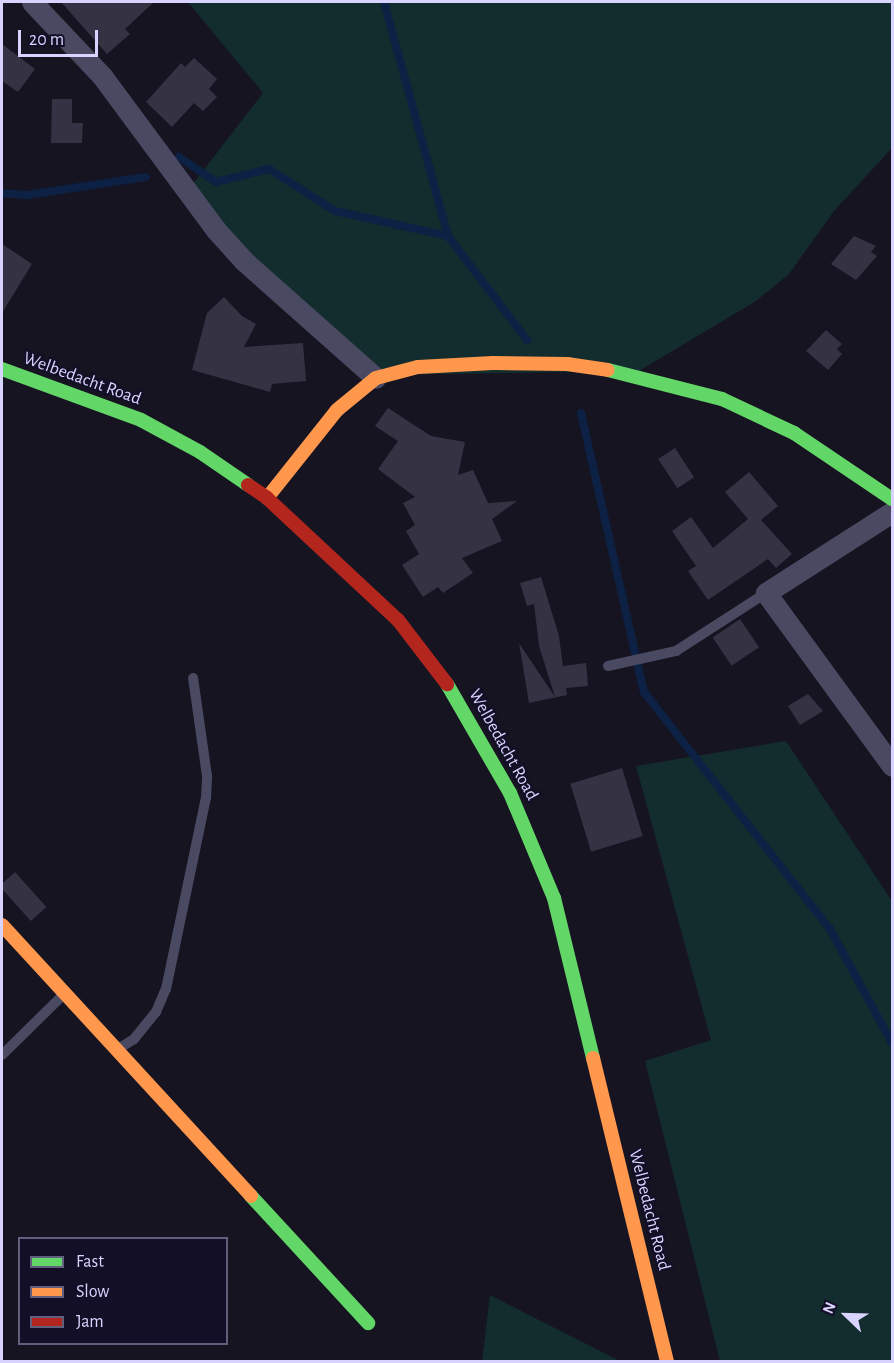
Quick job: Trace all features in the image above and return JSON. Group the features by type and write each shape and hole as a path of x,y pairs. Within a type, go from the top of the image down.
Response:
{"street":[{"path":"32,2 102,76 216,230 244,261 376,378"},
{"path":"267,498 337,410 376,378 418,367 493,363 567,364 630,373 757,412 848,466 892,499"},
{"name":"Welbedacht Road","path":"2,369 91,399 141,420 200,452 267,498 398,620 432,661 487,748 535,844 557,909 667,1362"},
{"path":"892,512 766,593 892,766"},
{"path":"2,925 368,1323"}],"lane":[{"path":"608,666 676,651 766,593"},
{"path":"118,1049 134,1039 156,1012 166,989 206,798 207,776 193,678"},
{"path":"2,1055 66,993"}],"green space":[{"path":"188,2 892,2 892,148 834,211 789,274 756,301 639,371 377,375 292,299 189,189 263,93"},
{"path":"786,741 892,901 892,1361 720,1361 645,1061 711,1040 636,766"},
{"path":"490,1295 620,1361 482,1361"}],"building":[{"path":"61,2 154,2 125,29 130,34 107,54"},
{"path":"2,44 35,69 18,92 2,81"},
{"path":"194,58 217,79 209,89 217,97 203,111 194,103 172,127 146,102 181,63 185,67"},
{"path":"52,99 72,99 72,123 83,123 82,143 51,143"},
{"path":"854,236 876,246 871,252 877,256 856,280 831,264"},
{"path":"2,244 32,264 2,313"},
{"path":"224,297 242,316 256,324 244,347 303,343 306,381 272,384 270,392 192,370 207,313"},
{"path":"826,330 842,344 837,349 842,354 828,370 806,351"},
{"path":"388,408 431,436 465,442 458,475 473,470 488,503 517,501 492,519 502,541 462,558 473,573 443,593 438,587 423,597 402,565 419,554 406,531 415,525 403,503 415,497 378,469 398,441 375,426"},
{"path":"675,448 694,477 677,488 658,459"},
{"path":"749,472 778,506 761,520 792,554 776,568 768,559 708,600 688,571 696,566 672,531 691,517 713,548 748,519 725,492"},
{"path":"541,577 559,636 563,666 586,663 588,686 566,688 567,695 529,703 519,643 555,697 539,646 534,604 527,606 520,583"},
{"path":"740,619 759,647 732,666 713,637"},
{"path":"808,694 823,711 800,725 788,706"},
{"path":"622,768 643,836 591,852 570,784"},
{"path":"15,872 46,907 31,921 2,889 2,884"}],"waterway":[{"path":"384,2 448,236"},
{"path":"179,157 216,182 269,169 335,211 448,236 527,340"},
{"path":"2,193 27,195 146,177"},
{"path":"581,413 644,692 830,929 892,1043"}],"traffic: fast":[{"path":"2,369 141,420 200,452 248,485"},
{"path":"608,370 722,399 794,433 892,499"},
{"path":"447,684 510,793 554,898 593,1058"},
{"path":"251,1196 368,1323"}],"traffic: slow":[{"path":"267,498 337,410 376,378 418,367 493,363 567,364 608,370"},
{"path":"2,925 251,1196"},
{"path":"593,1058 667,1362"}],"traffic: jam":[{"path":"248,485 267,498 398,620 447,684"}]}
